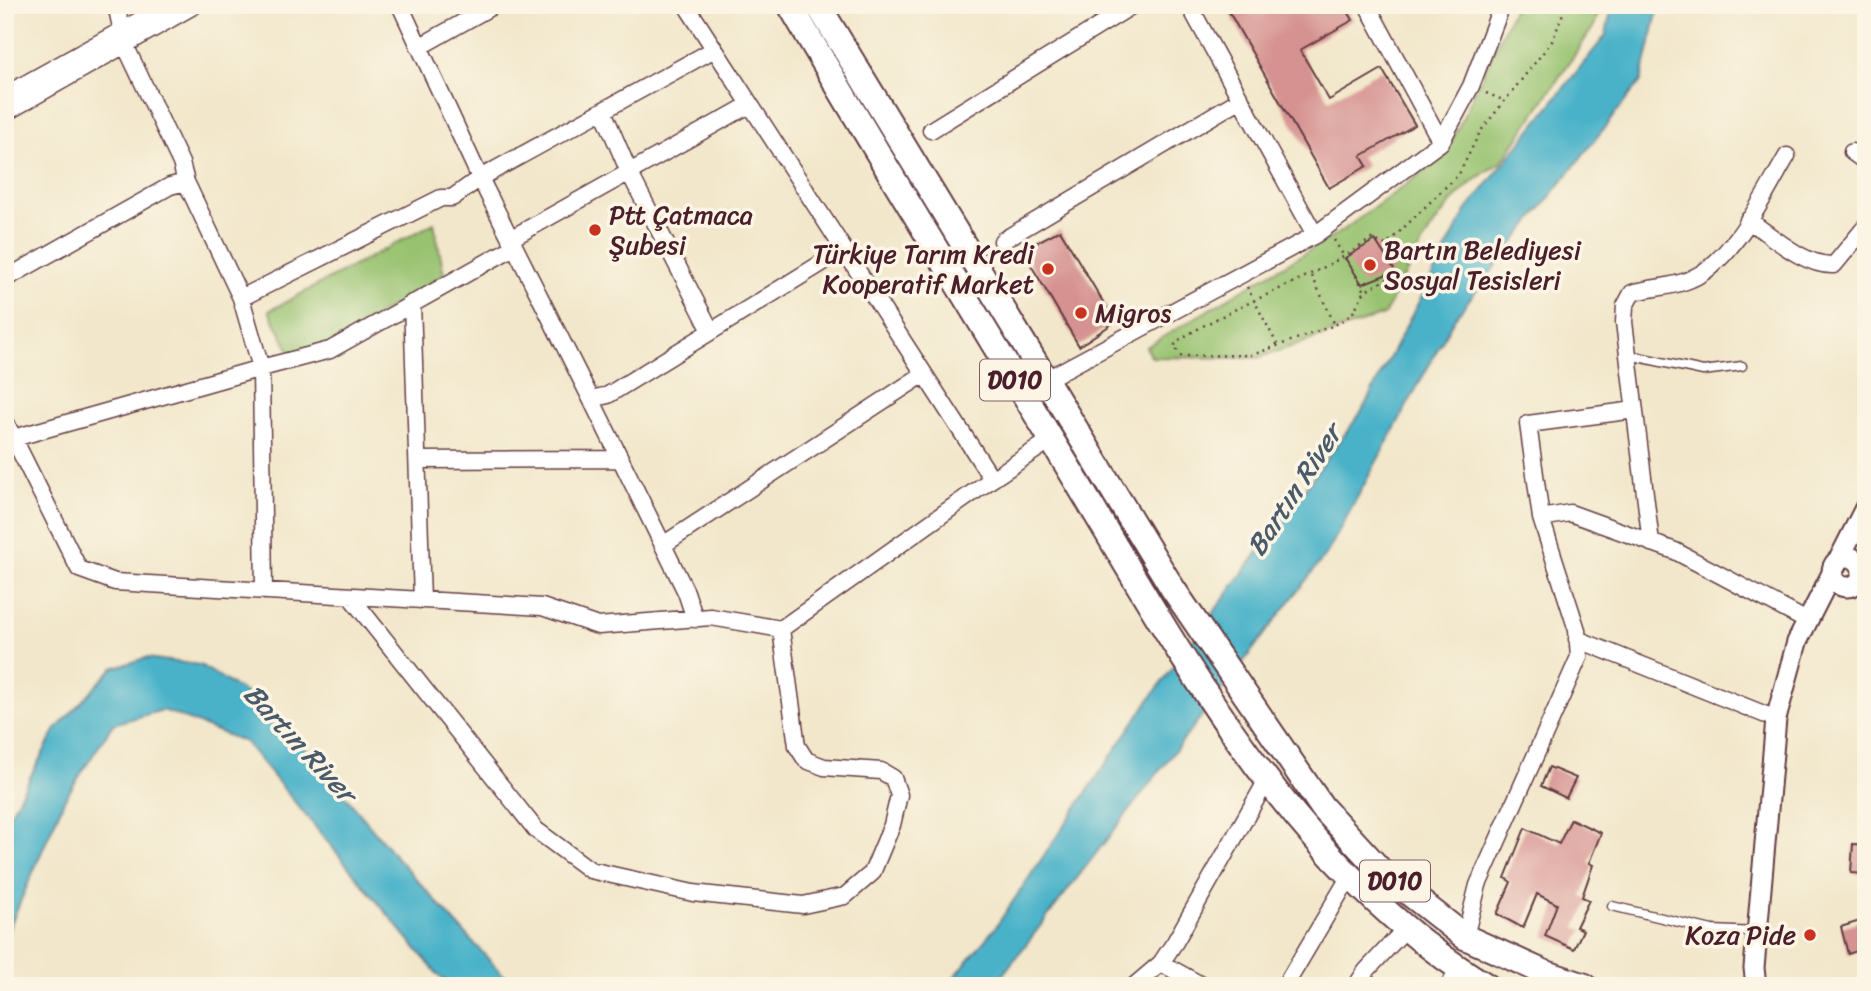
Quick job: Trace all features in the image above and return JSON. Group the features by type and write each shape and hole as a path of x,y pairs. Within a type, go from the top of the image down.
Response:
{"highway":[{"name":"D010","path":"790,5 873,148 1052,439 1155,613 1234,736 1286,805 1377,903 1407,927 1454,977 1487,986"},
{"name":"D010","path":"818,5 895,137 1173,589 1322,807 1381,871 1465,937 1543,972 1585,986"}],"street":[{"path":"116,5 123,38 181,163 186,182 241,298 261,368 264,591"},
{"path":"5,113 123,38 167,5"},
{"path":"5,95 195,5"},
{"path":"400,5 480,178 663,544 695,619"},
{"path":"419,47 494,5"},
{"path":"686,5 992,479"},
{"path":"931,130 1133,5"},
{"path":"1189,5 1241,99 1321,231"},
{"path":"1367,5 1441,142"},
{"path":"1045,380 1321,231 1441,142 1471,86 1502,5"},
{"path":"241,298 441,198 452,198 480,178 713,50"},
{"path":"1002,241 1241,99"},
{"path":"14,438 330,350 629,172 749,106"},
{"path":"603,111 629,172 711,331"},
{"path":"1852,152 1866,162"},
{"path":"1651,543 1624,322 1625,306 1632,293 1690,280 1716,264 1748,220 1787,156"},
{"path":"5,279 170,186 186,182"},
{"path":"1748,220 1797,253 1826,265 1834,265 1866,226"},
{"path":"591,399 608,395 843,250"},
{"path":"412,303 422,600"},
{"path":"663,544 924,374"},
{"path":"1465,937 1478,885 1579,657 1577,639 1541,518 1528,424 1635,410"},
{"path":"5,421 79,569 115,582 542,607 598,626 711,617 781,629 1052,439"},
{"path":"419,460 621,459"},
{"path":"1752,980 1776,719 1797,642 1818,603 1833,565 1866,506"},
{"path":"1541,518 1570,513 1675,551 1807,621"},
{"path":"1833,565 1832,574 1837,583 1846,587 1861,582"},
{"path":"1818,603 1861,582"},
{"path":"350,596 536,830 590,870 693,893 803,905 845,896 872,873 892,825 899,795 893,778 881,771 824,767 806,760 797,746 781,629"},
{"path":"1577,639 1776,719"},
{"path":"1134,986 1161,963 1267,780"},
{"path":"1285,986 1351,874"},
{"path":"1356,986 1366,971 1407,927"},
{"path":"1161,963 1203,986"}],"lane":[{"path":"1629,355 1703,372 1742,366"},
{"path":"1612,906 1712,930 1757,932"}],"path":[{"path":"1394,275 1365,291 1352,314 1335,326 1278,347 1252,355 1181,356 1176,352 1174,346 1179,340 1219,315 1312,275 1371,239 1386,246 1406,229 1458,174 1480,132 1553,40 1566,5"},
{"path":"1471,86 1506,101"},
{"path":"1321,231 1365,291"},
{"path":"1240,275 1278,347"},
{"path":"1312,275 1335,326"}],"green space":[{"path":"1515,5 1601,5 1594,26 1501,163 1462,192 1431,229 1384,315 1258,358 1152,357 1146,347 1342,231 1445,156"},
{"path":"434,223 444,274 327,347 292,355 269,311"}],"water":[{"path":"1612,5 1659,5 1641,81 1454,319 1327,553 994,986 947,986 995,928 1149,700 1362,411 1466,211 1606,35"},
{"name":"Bartın River","path":"146,658 200,665 273,710 397,858 501,973 520,986 452,986 438,975 245,742 163,710 113,724 64,800 5,937 5,828 8,818 56,729 113,668"}],"building":[{"path":"1225,5 1344,5 1353,20 1300,50 1329,100 1382,69 1415,125 1361,156 1367,166 1329,188"},
{"path":"1060,230 1115,322 1079,346 1022,250"},
{"name":"Bartın Belediyesi Sosyal Tesisleri","path":"1375,240 1395,271 1362,284 1345,258"},
{"path":"1549,767 1576,778 1566,798 1541,786"},
{"path":"1571,819 1601,833 1589,863 1593,865 1582,897 1589,900 1576,927 1583,930 1574,949 1545,936 1557,904 1537,894 1523,928 1497,914 1511,882 1505,878 1525,828 1559,844"},
{"path":"1853,844 1866,845 1866,874 1851,873"},
{"path":"1866,919 1866,948 1848,954 1841,927"}],"place":[{"name":"Ptt Çatmaca Şubesi","path":"595,230"},
{"name":"Bartın Belediyesi Sosyal Tesisleri","path":"1370,265"},
{"name":"Türkiye Tarım Kredi Kooperatif Market","path":"1048,269"},
{"name":"Migros","path":"1081,313"},
{"name":"Koza Pide","path":"1810,935"}]}
